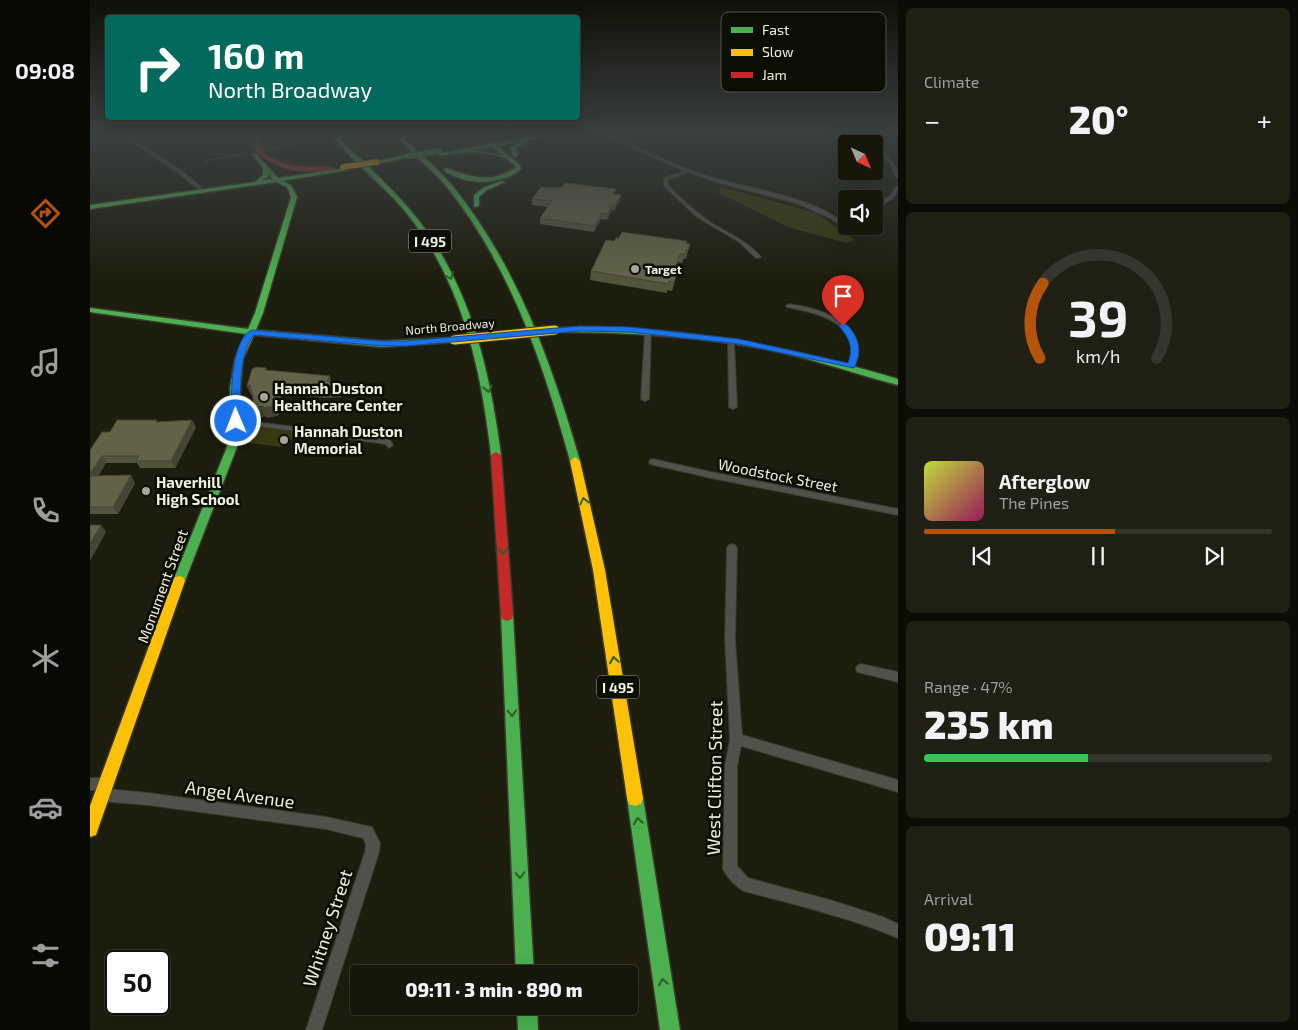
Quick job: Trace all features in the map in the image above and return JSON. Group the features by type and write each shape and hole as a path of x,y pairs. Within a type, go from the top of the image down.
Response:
{"main road":[{"path":"204,191 246,183"},
{"path":"90,207 256,183"},
{"name":"Monument Street","path":"90,829 192,548 232,446 236,421 236,375 246,340 252,332 292,204 292,191 285,183"},
{"name":"I 495","path":"380,183 408,212 436,250 465,310 476,342 491,403 500,493 524,965"},
{"name":"I 495","path":"446,183 462,202 490,242 514,287 549,372 572,450 586,508 611,642 670,1030"},
{"path":"457,183 476,206 501,244 514,287"},
{"path":"476,206 476,196 485,189 498,183"},
{"name":"North Broadway","path":"90,310 252,332 383,344 454,340 555,330 596,328 648,331 731,340 808,355 851,366 898,382"},
{"path":"527,1015 528,1030"}],"street":[{"path":"194,183 204,191"},
{"path":"666,183 707,223 738,238 758,257"},
{"path":"726,183 798,203 838,218"},
{"path":"883,202 892,196 898,188"},
{"path":"789,306 815,310 836,321 848,331 855,345 856,353 851,366"},
{"path":"645,400 648,331"},
{"path":"731,340 733,407"},
{"path":"236,421 355,436 387,442 389,445"},
{"name":"Woodstock Street","path":"653,462 898,512"},
{"name":"West Clifton Street","path":"732,548 730,640 736,739 731,766 730,870 744,884 830,907 883,924 898,932"},
{"path":"860,669 898,677"},
{"path":"736,739 898,786"},
{"path":"90,784 103,789"},
{"name":"Angel Avenue","path":"103,789 148,799 326,823 363,830 371,838"},
{"name":"Whitney Street","path":"314,1030 372,852 371,838"}],"shaded area":[{"path":"721,187 816,213 838,228 838,235 848,235 855,240 847,243 791,228 719,193"},
{"path":"247,425 301,432 281,447 243,442"}],"building":[{"path":"566,183 616,189 613,194 621,195 607,214 602,213 595,226 540,218 552,201 532,199 541,187 561,188"},
{"name":"Target","path":"622,232 687,241 686,243 690,244 685,254 680,254 673,275 676,276 674,282 669,281 669,284 591,271 606,240 614,241 616,238 619,238"},
{"path":"256,367 266,368 265,370 330,376 327,381 339,383 338,388 278,384 281,397 274,399 276,405 255,408 250,385 247,386 252,369"},
{"path":"117,420 157,420 156,422 192,420 171,461 136,461 139,456 102,456 90,474 90,450 102,432 110,432"},
{"path":"131,475 113,507 90,507 90,476"},
{"path":"90,525 101,525 90,544"}],"traffic: fast":[{"path":"90,207 256,183"},
{"path":"179,581 232,447 236,425 235,388 239,359 259,313 294,197 289,186 283,183"},
{"path":"382,183 415,220 433,246 449,273 462,302 472,332 487,393 496,455"},
{"path":"446,183 476,223 495,254 528,321 554,390 575,461"},
{"path":"476,206 476,196 485,189 499,183"},
{"path":"90,310 252,332 382,344 454,340"},
{"path":"555,330 644,331 729,340 813,357 898,382"},
{"path":"507,615 525,965"},
{"path":"635,798 670,1030"},
{"path":"527,1015 528,1030"}],"traffic: slow":[{"path":"454,340 555,330"},
{"path":"575,461 599,570 635,798"},
{"path":"90,829 179,581"}],"traffic: jam":[{"path":"496,455 507,615"}],"place":[{"name":"Target","path":"635,269"},
{"name":"Hannah Duston Healthcare Center","path":"264,397"},
{"name":"Hannah Duston Memorial","path":"284,440"},
{"name":"Haverhill High School","path":"146,491"}],"route":[{"path":"236,421 235,388 239,358 246,340 252,332 383,344 406,344 596,328 667,332 739,341 851,366 856,353 855,345 848,331 843,326"}]}
